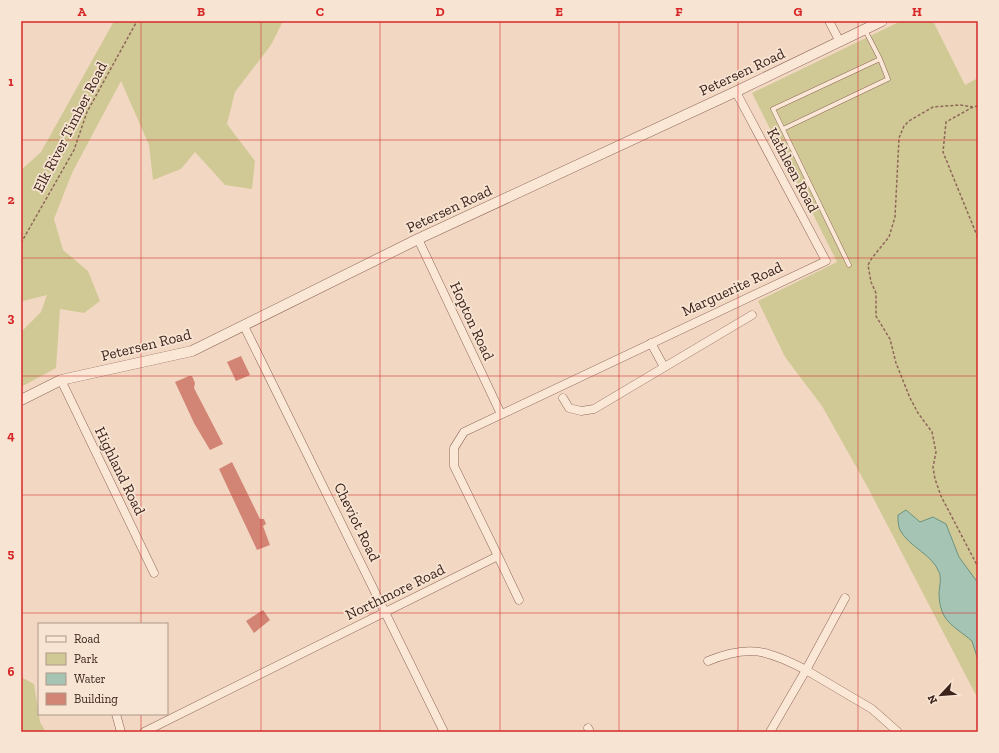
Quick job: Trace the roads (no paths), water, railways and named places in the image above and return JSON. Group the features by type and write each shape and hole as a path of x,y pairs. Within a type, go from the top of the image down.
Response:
{"street":[{"path":"828,21 840,42"},
{"name":"Petersen Road","path":"21,400 61,380 192,351 418,239 736,92 882,21"},
{"name":"Kathleen Road","path":"736,92 826,261"},
{"name":"Hopton Road","path":"418,239 501,414"},
{"name":"Marguerite Road","path":"501,414 826,261"},
{"name":"Marguerite Road","path":"563,398 568,408 581,411 594,409 752,314"},
{"name":"Cheviot Road","path":"244,326 444,732"},
{"path":"651,343 664,367"},
{"name":"Highland Road","path":"61,380 154,574"},
{"path":"501,414 464,432 454,448 454,466 519,600"},
{"name":"Northmore Road","path":"144,732 498,556"},
{"path":"770,732 846,598"},
{"path":"708,661 729,652 751,651 781,657 872,708 898,732"},
{"path":"116,715 121,732"}],"lane":[{"path":"783,129 888,79 880,59 865,30"},
{"path":"849,265 773,109 880,59"}],"water":[{"path":"906,510 920,522 933,517 946,524 959,557 978,583 978,660 972,641 949,622 942,611 939,594 940,577 936,566 904,536 900,530 898,525 898,515"}]}
